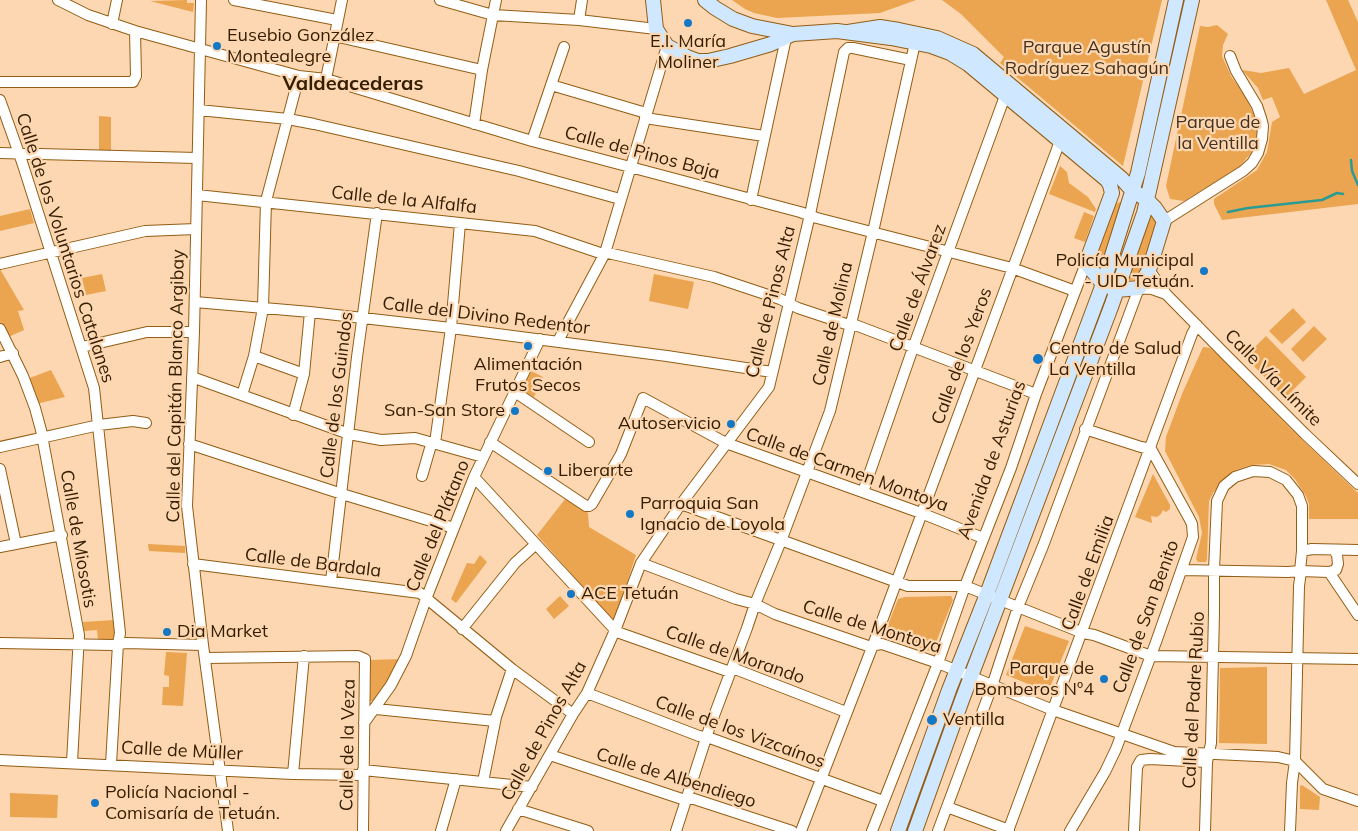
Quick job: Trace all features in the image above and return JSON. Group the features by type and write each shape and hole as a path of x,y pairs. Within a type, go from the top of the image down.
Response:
{"main road":[{"path":"652,0 656,29 667,46 687,58 698,61 708,61 750,51 790,36 848,32 880,27 937,38 973,54 1121,178 1132,190 1147,200 1164,221 1149,270 1138,288 1117,290 1103,284 1086,263"},
{"path":"705,0 733,18 752,26 790,36"},
{"path":"898,831 956,671 987,594 1103,284 1138,170 1176,0"},
{"path":"915,831 962,700 972,678 1117,290 1147,200 1192,0"},
{"path":"750,51 755,38 752,26"},
{"path":"848,32 931,46 950,53 968,64 1107,180 1112,193 1108,205"},
{"path":"1108,205 1132,190"},
{"name":"Avenida de Asturias","path":"1086,263 1108,205"}],"street":[{"name":"Calle de Pinos Baja","path":"58,0 80,12 136,31 299,76 326,79 532,141 948,253 1012,268 1075,291"},
{"path":"112,24 117,0"},
{"name":"Calle del Capitán Blanco Argibay","path":"200,0 195,302 187,506 203,645 228,831"},
{"path":"234,0 337,20"},
{"path":"326,79 342,0"},
{"path":"440,0 493,15 579,20 656,29"},
{"path":"474,124 482,70 496,0"},
{"path":"579,20 582,0"},
{"path":"0,82 133,82 136,76 136,31"},
{"path":"334,36 482,70"},
{"path":"752,200 764,136 790,36"},
{"name":"Calle de Molina","path":"676,831 688,799 706,738 730,672 830,411 915,43"},
{"path":"558,341 605,253 667,46"},
{"path":"532,141 564,47"},
{"name":"Calle de Pinos Alta","path":"506,831 587,693 616,628 641,563 680,504 769,387 810,215 844,52 848,48 852,48 911,60"},
{"path":"1164,221 1243,171 1252,163 1258,153 1262,139 1263,126 1261,118 1257,106 1236,71 1230,56"},
{"path":"242,395 254,356 263,308 266,201 299,76"},
{"path":"550,85 646,115 764,136"},
{"name":"Calle de Álvarez","path":"863,492 913,348 1005,96"},
{"name":"Calle de los Voluntarios Catalanes","path":"0,100 94,388 120,633 111,764"},
{"path":"199,110 288,120 519,171 620,199"},
{"name":"Calle de los Yeros","path":"801,831 873,646 1060,141"},
{"path":"0,153 197,158"},
{"name":"Calle de la Alfalfa","path":"197,195 535,231 600,253 714,277 844,324 850,323 1036,394"},
{"name":"Calle de los Guindos","path":"330,581 377,213"},
{"path":"422,476 432,445 435,443 451,328 460,223"},
{"path":"0,264 145,231 196,229"},
{"name":"Avenida de Asturias","path":"872,831 938,663 1086,263"},
{"name":"Calle Vía Límite","path":"1149,270 1166,294 1275,405 1358,484"},
{"path":"938,831 992,686 1018,607 1043,546 1138,288 1152,288 1166,294"},
{"name":"Calle del Divino Redentor","path":"195,302 310,312 451,328 558,341 772,372"},
{"path":"293,415 304,374 310,312"},
{"name":"Calle de Emilia","path":"1009,831 1192,334 1198,326"},
{"name":"Calle de Miosotis","path":"0,329 13,353 35,408 62,535 79,635 72,762"},
{"path":"82,347 148,332 194,332"},
{"name":"Calle del Plátano","path":"364,723 376,709 406,656 426,599 474,477 540,339"},
{"path":"0,357 13,353"},
{"path":"254,356 304,374"},
{"path":"192,378 349,434 380,440 408,437 483,457"},
{"path":"515,392 589,442"},
{"name":"Calle de Carmen Montoya","path":"490,442 586,506 592,504 621,454 643,398 726,443 921,513 983,538"},
{"path":"0,447 99,425 133,421 146,423"},
{"path":"1086,429 1151,449"},
{"path":"190,444 342,494 454,528"},
{"name":"Calle de San Benito","path":"1070,831 1105,772 1122,733 1193,537 1192,524 1151,449"},
{"path":"0,468 16,544"},
{"name":"Calle del Padre Rubio","path":"1205,831 1208,758 1211,743 1217,501 1224,486 1245,472 1260,470 1282,477 1298,495 1303,512 1302,551"},
{"name":"Calle de Morando","path":"474,477 616,628 617,632 730,672 735,670 846,712"},
{"path":"680,504 908,586 965,586 1083,633 1094,635 1151,656 1358,659"},
{"path":"0,547 62,535"},
{"path":"462,629 515,563 536,544"},
{"path":"1290,831 1295,761 1296,658 1302,551 1312,549 1358,550"},
{"path":"1182,570 1329,572 1336,570 1338,564 1337,555 1334,550"},
{"name":"Calle de Montoya","path":"641,563 736,599 755,604 775,614 868,646 882,644 938,663 1053,710 1174,752 1208,758"},
{"name":"Calle de Bardala","path":"193,564 420,593 512,670 573,714"},
{"path":"1329,572 1358,615"},
{"path":"0,643 203,645"},
{"path":"205,658 304,656 294,774"},
{"name":"Calle de la Veza","path":"304,656 358,656 365,659 363,831"},
{"path":"483,782 495,721 512,670"},
{"name":"Calle de los Vizcaínos","path":"587,693 883,801"},
{"path":"376,709 495,721"},
{"name":"Calle de Albendiego","path":"550,755 682,799 694,798 792,831"},
{"path":"1134,831 1137,767 1141,760 1278,757 1295,761 1323,789 1358,801"},
{"name":"Calle de Müller","path":"0,760 294,774 363,773 456,779 532,787"},
{"path":"441,831 456,779"},
{"path":"947,807 1009,831"},
{"path":"518,810 588,831"}],"green space":[{"path":"187,0 187,3 194,3 193,12 150,1"},
{"path":"732,0 916,0 880,13 777,18 754,13"},
{"name":"Parque Agustín Rodríguez Sahagún","path":"942,0 1162,0 1123,166 1000,63 1004,57 961,14"},
{"name":"Parque de la Ventilla","path":"1326,0 1348,0 1358,22 1358,204 1222,220 1214,204 1214,199 1257,170 1267,152 1272,122 1280,117 1272,97 1263,100 1258,88 1242,70 1261,73 1289,68 1304,94 1356,70"},
{"name":"Parque de la Ventilla","path":"1217,25 1228,34 1223,45 1222,56 1231,76 1246,97 1256,120 1255,146 1239,167 1184,201 1170,199 1166,186 1200,26"},
{"path":"99,116 111,117 111,150 99,150"},
{"path":"1060,166 1067,172 1069,183 1088,197 1096,209 1095,212 1049,194"},
{"path":"1125,201 1101,266 1096,256 1112,209 1117,203"},
{"path":"30,209 34,223 0,231 0,216"},
{"path":"1084,212 1094,216 1085,242 1074,238"},
{"path":"1151,212 1156,219 1157,229 1141,273 1130,281 1128,280"},
{"path":"0,269 24,310 18,311 24,330 8,337 0,322"},
{"path":"102,274 106,291 86,295 82,278"},
{"path":"654,274 694,282 688,309 649,301"},
{"path":"1293,308 1306,322 1282,344 1269,331"},
{"path":"1314,326 1327,339 1303,362 1291,349"},
{"path":"1266,336 1306,377 1285,398 1245,357"},
{"path":"1203,347 1210,348 1219,356 1358,493 1358,519 1309,519 1309,504 1306,496 1295,479 1286,470 1269,464 1251,465 1236,470 1226,477 1213,493 1209,501 1207,559 1206,562 1198,562 1196,559 1202,533 1199,517 1165,451 1166,437 1182,394"},
{"path":"51,370 65,397 36,404 27,379"},
{"path":"529,370 543,377 534,397 520,389"},
{"path":"1153,474 1170,505 1170,509 1166,512 1163,510 1157,517 1151,516 1152,523 1135,517"},
{"path":"566,498 588,513 589,527 636,555 615,620 613,621 537,535"},
{"path":"148,544 185,546 185,553 149,551"},
{"path":"480,555 487,562 456,603 451,599 467,563 474,564"},
{"path":"560,596 569,606 554,619 546,609"},
{"path":"951,596 953,600 932,652 884,635 898,599 905,597"},
{"path":"114,620 115,636 112,640 98,640 97,630 84,631 83,622"},
{"path":"1025,626 1069,641 1048,692 1006,675"},
{"path":"166,652 187,653 183,706 162,705 163,687 169,687 169,676 164,675"},
{"path":"401,659 377,701 370,701 371,660"},
{"path":"1267,667 1267,744 1219,743 1220,668"},
{"path":"1302,785 1320,797 1319,810 1300,809 1300,786"},
{"path":"10,793 58,795 57,818 10,817"}],"waterway":[{"path":"1351,160 1352,171 1358,185"},
{"path":"1228,212 1322,200 1337,193 1343,194"}],"place":[{"name":"E.I. María Moliner","path":"688,23"},
{"name":"Eusebio González Montealegre","path":"217,46"},
{"name":"Policía Municipal - UID Tetuán.","path":"1204,271"},
{"name":"Alimentación Frutos Secos","path":"528,346"},
{"name":"Centro de Salud La Ventilla","path":"1038,359"},
{"name":"San-San Store","path":"515,411"},
{"name":"Autoservicio","path":"731,424"},
{"name":"Liberarte","path":"548,471"},
{"name":"Parroquia San Ignacio de Loyola","path":"630,514"},
{"name":"ACE Tetuán","path":"571,594"},
{"name":"Dia Market","path":"167,632"},
{"name":"Parque de Bomberos Nº4","path":"1104,679"},
{"name":"Ventilla","path":"932,720"},
{"name":"Policía Nacional - Comisaría de Tetuán.","path":"95,803"}],"district":[{"name":"Valdeacederas","path":"353,84"}]}
